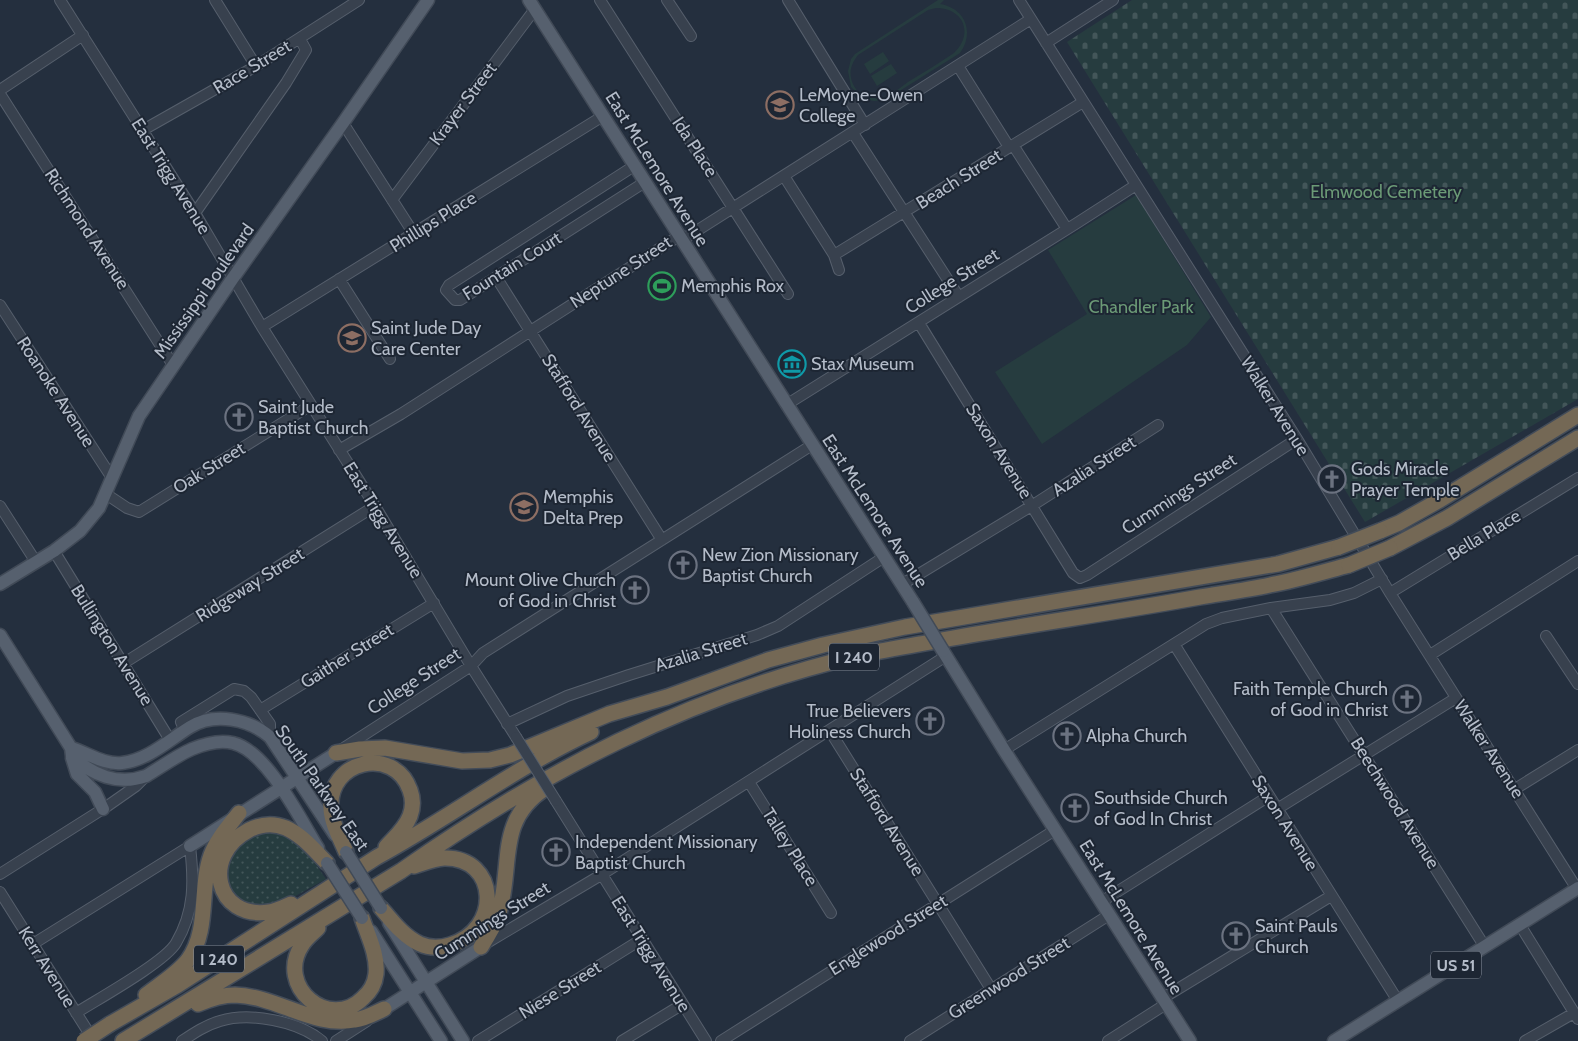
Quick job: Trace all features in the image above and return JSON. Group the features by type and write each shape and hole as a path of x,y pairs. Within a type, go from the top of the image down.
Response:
{"highway":[{"name":"I 240","path":"84,1041 178,985 377,857 552,753 662,698 768,660 883,630 1258,568 1307,557 1339,547 1399,523 1578,415"},
{"name":"I 240","path":"123,1041 401,870 502,804 577,762 646,727 696,706 752,686 858,656 970,635 1270,585 1349,564 1390,548 1446,518 1578,438"},
{"path":"336,752 374,747 462,761 490,760 510,755 609,714 662,698"},
{"path":"481,947 490,934 499,912 509,840 518,814 528,801 557,781 577,762"},
{"path":"346,852 332,815 331,802 334,787 341,776 352,767 364,763 376,763 386,765 402,777 410,792 412,803 410,816 404,827 377,857"},
{"path":"110,1024 188,960 198,941 212,854 222,835 240,813"},
{"path":"324,890 275,911 264,913 252,912 237,906 225,893 220,878 220,866 226,849 238,837 255,827 267,825 284,827 296,833 327,863"},
{"path":"381,908 409,937 419,944 434,947 448,946 462,940 476,928 484,917 488,898 485,886 475,871 466,863 444,858 401,870"},
{"path":"336,909 306,940 299,951 295,963 296,980 301,990 310,1001 324,1007 335,1009 351,1006 362,999 372,985 375,976 375,958 362,918"},
{"path":"170,1013 216,998 237,995 269,1002 303,1014 332,1021 357,1020 384,1009"}],"main road":[{"name":"Mississippi Boulevard","path":"0,584 54,551 80,531 98,508 106,494 139,416 233,278 428,0"},
{"name":"East McLemore Avenue","path":"532,4 1190,1041"},
{"name":"South Parkway East","path":"0,635 71,752 83,767 94,773 109,778 125,780 146,776 191,749 225,742 241,745 261,761 281,788 441,1041"},
{"name":"South Parkway East","path":"71,752 82,751 100,760 121,764 136,760 191,726 203,722 227,719 249,724 270,737 346,852 426,984 464,1041"},
{"name":"South Parkway East","path":"71,752 77,774 95,792 103,809"},
{"name":"College Street","path":"190,846 336,752"},
{"name":"US 51","path":"1334,1041 1578,888"},
{"name":"Cummings Street","path":"384,1009 426,984 481,947"}],"street":[{"name":"East Trigg Avenue","path":"60,0 195,213 262,327 375,506 471,666 706,1041"},
{"path":"215,0 256,66"},
{"name":"Race Street","path":"143,130 256,66 359,0"},
{"name":"Ida Place","path":"600,0 788,294"},
{"path":"667,0 691,36"},
{"path":"788,0 865,125"},
{"name":"Walker Avenue","path":"1019,0 1297,439 1456,698 1578,888"},
{"path":"1046,43 1113,0"},
{"name":"Krayer Street","path":"392,200 532,4"},
{"name":"Neptune Street","path":"339,450 401,414 679,236 687,237 1031,19"},
{"path":"0,90 83,36"},
{"path":"195,213 286,83 306,50 300,39"},
{"path":"958,66 1066,230"},
{"name":"Richmond Avenue","path":"0,94 173,365"},
{"name":"Beach Street","path":"834,256 1083,102"},
{"name":"Phillips Place","path":"262,327 603,116"},
{"path":"343,123 414,234"},
{"path":"853,133 958,297"},
{"name":"Fountain Court","path":"634,166 449,285 446,290 455,300 460,300 645,182"},
{"path":"784,176 834,256 839,270"},
{"name":"College Street","path":"786,405 919,323 1136,184"},
{"path":"545,223 555,239"},
{"path":"529,233 539,249"},
{"name":"Stafford Avenue","path":"496,277 662,540"},
{"path":"340,279 390,359"},
{"name":"Roanoke Avenue","path":"0,305 112,478"},
{"name":"Saxon Avenue","path":"919,323 1073,573 1080,578"},
{"name":"Oak Street","path":"106,494 127,508 139,512 311,405"},
{"name":"Azalia Street","path":"902,585 1033,506 1158,425"},
{"name":"Cummings Street","path":"1080,578 1297,439"},
{"name":"College Street","path":"336,752 471,666 483,653 812,445"},
{"name":"Bella Place","path":"1390,593 1578,478"},
{"path":"0,506 36,562"},
{"name":"Ridgeway Street","path":"124,663 375,506"},
{"name":"Bullington Avenue","path":"54,551 170,740"},
{"name":"Azalia Street","path":"507,724 567,696 628,674 757,636 778,626 884,557"},
{"path":"1430,654 1578,561"},
{"path":"1004,750 1206,624 1222,618 1271,608 1330,600 1354,593 1382,579"},
{"name":"Gaither Street","path":"260,710 434,603"},
{"name":"Beechwood Avenue","path":"1271,608 1485,947"},
{"path":"1546,636 1578,684"},
{"name":"Saxon Avenue","path":"1174,644 1398,1001"},
{"name":"Cummings Street","path":"481,947 601,875 830,731 945,654"},
{"path":"185,731 181,722 234,689 244,691 251,697 270,724 270,737"},
{"path":"1277,809 1456,698"},
{"name":"Stafford Avenue","path":"830,731 991,989"},
{"path":"1515,789 1578,750"},
{"path":"0,874 103,809 136,786 146,776"},
{"name":"Talley Place","path":"749,782 830,913"},
{"path":"1101,902 1269,796"},
{"name":"Englewood Street","path":"721,1041 1055,830"},
{"path":"76,1012 144,970 176,944 189,912 192,898 193,873 190,846"},
{"name":"College Street","path":"33,944 190,846"},
{"name":"Kerr Avenue","path":"0,892 94,1041"},
{"path":"1108,1041 1165,1001 1331,896"},
{"name":"Greenwood Street","path":"910,1041 1109,915"},
{"path":"1520,925 1576,1016 1525,1041"},
{"name":"Niese Street","path":"478,1041 642,939"},
{"path":"622,1041 683,1004"},
{"name":"Cummings Street","path":"336,1041 384,1009"},
{"path":"182,1041 214,1024 242,1017 290,1025 322,1041"}],"green space":[{"path":"938,0 944,0 940,4 956,10 965,22 967,29 967,37 960,53 885,100 874,101 864,99 851,87 848,71 851,59 855,54","holes":["936,8 953,12 963,23 964,38 954,53 885,97 871,98 858,92 851,80 852,65 858,55 928,10"]},
{"name":"Elmwood Cemetery","path":"1132,0 1578,0 1578,399 1365,522 1067,42"},
{"path":"883,52 889,61 870,74 864,64"},
{"path":"891,64 897,73 877,86 871,76"},
{"name":"Chandler Park","path":"1136,195 1211,317 1187,345 1042,444 995,372 1087,314 1048,250"},
{"path":"256,831 285,832 310,856 326,879 290,899 260,908 235,898 223,875 234,845"}],"place":[{"name":"LeMoyne-Owen College","path":"780,105"},
{"name":"Memphis Rox","path":"662,286"},
{"name":"Saint Jude Day Care Center","path":"352,338"},
{"name":"Stax Museum","path":"792,364"},
{"name":"Saint Jude Baptist Church","path":"239,417"},
{"name":"Gods Miracle Prayer Temple","path":"1332,479"},
{"name":"Memphis Delta Prep","path":"524,507"},
{"name":"New Zion Missionary Baptist Church","path":"683,565"},
{"name":"Mount Olive Church of God in Christ","path":"635,590"},
{"name":"Faith Temple Church of God in Christ","path":"1407,699"},
{"name":"True Believers Holiness Church","path":"930,721"},
{"name":"Alpha Church","path":"1067,736"},
{"name":"Southside Church of God In Christ","path":"1075,808"},
{"name":"Independent Missionary Baptist Church","path":"556,852"},
{"name":"Saint Pauls Church","path":"1236,936"}]}
